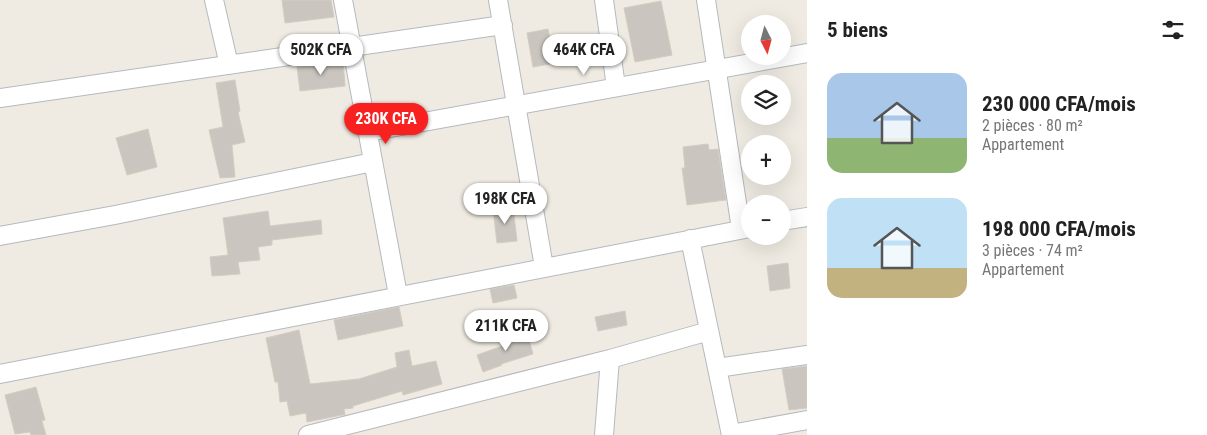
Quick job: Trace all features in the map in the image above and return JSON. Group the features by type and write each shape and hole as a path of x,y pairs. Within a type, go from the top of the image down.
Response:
{"street":[{"path":"214,0 229,65"},
{"path":"343,0 398,295"},
{"path":"498,0 544,267"},
{"path":"604,0 616,87"},
{"path":"706,0 716,69 741,202"},
{"path":"0,98 503,25"},
{"path":"368,132 807,53"},
{"path":"0,236 115,215 373,162"},
{"path":"791,220 807,217"},
{"path":"0,374 398,295 741,230"},
{"path":"690,239 731,434 807,420"},
{"path":"308,435 610,359 709,331"},
{"path":"717,368 807,355"},
{"path":"604,435 610,359"}],"building":[{"path":"282,0 331,0 334,17 285,23"},
{"path":"661,1 672,55 635,62 624,8"},
{"path":"548,29 555,63 533,67 527,33"},
{"path":"343,61 345,86 300,91 297,67"},
{"path":"235,80 240,111 238,112 245,142 232,145 235,177 220,178 209,130 223,127 216,83"},
{"path":"148,129 157,167 127,175 116,138"},
{"path":"708,144 709,150 718,149 726,200 687,205 682,168 685,168 683,147"},
{"path":"513,207 517,241 497,243 493,209"},
{"path":"268,211 270,226 321,220 322,234 272,240 272,245 258,247 260,260 238,262 240,274 212,276 210,257 228,255 223,218"},
{"path":"788,263 790,288 770,291 767,266"},
{"path":"514,285 517,298 493,303 490,289"},
{"path":"399,307 403,326 338,340 334,320"},
{"path":"625,311 627,325 598,331 595,317"},
{"path":"299,330 310,384 359,379 397,367 395,353 409,350 412,366 436,361 442,384 403,395 402,391 353,406 353,408 344,409 345,415 307,422 306,413 290,416 287,401 280,402 278,382 275,382 266,338"},
{"path":"527,333 533,354 483,372 477,355 505,345 504,339"},
{"path":"807,366 807,408 789,410 782,369"},
{"path":"36,387 45,420 42,421 46,435 31,435 30,432 15,434 5,395"}]}
